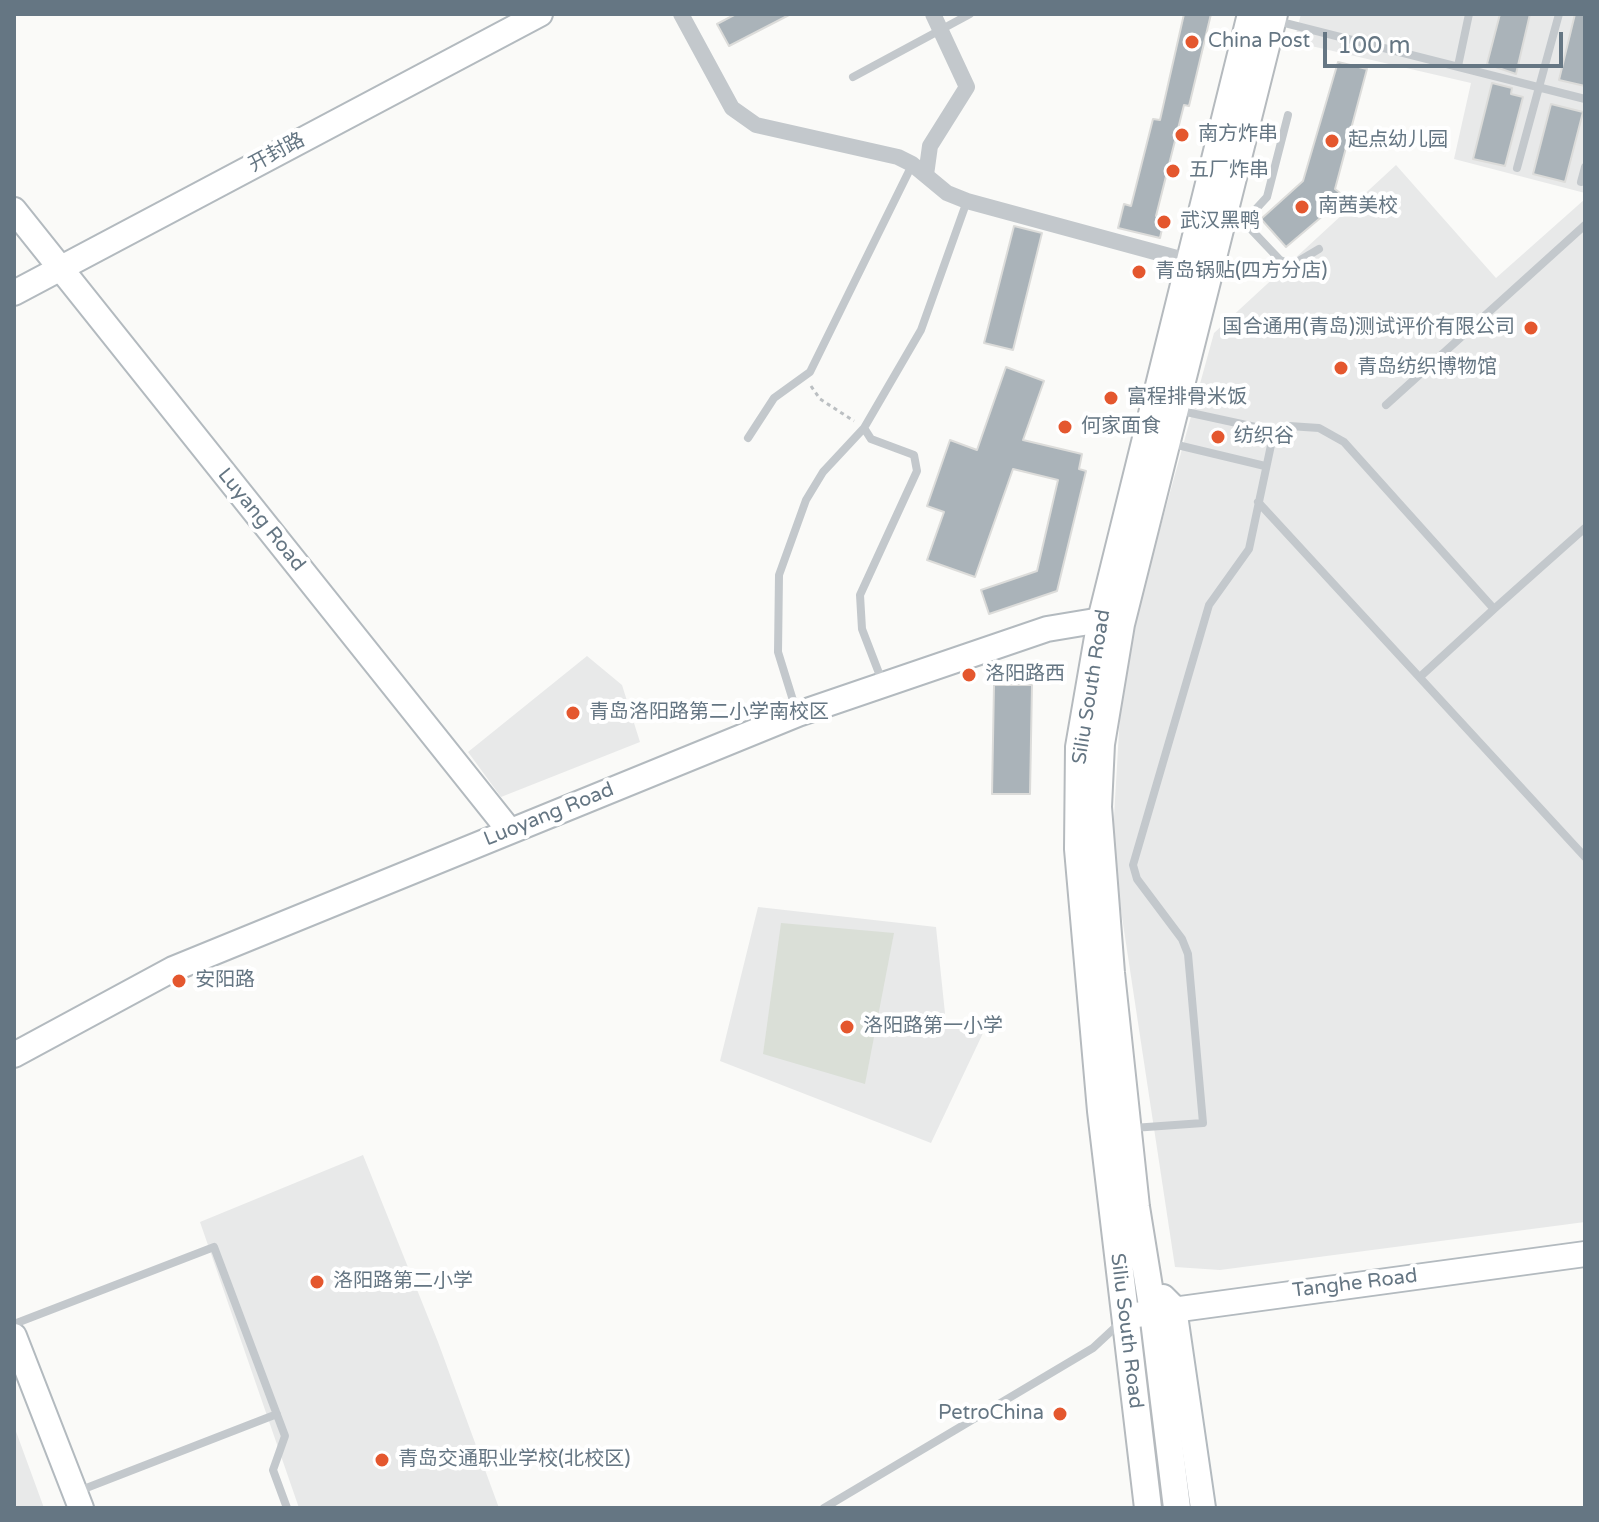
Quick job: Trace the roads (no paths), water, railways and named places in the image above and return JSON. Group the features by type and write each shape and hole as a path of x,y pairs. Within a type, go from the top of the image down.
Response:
{"main road":[{"name":"Siliu South Road","path":"1163,406 1234,220 1266,16"},
{"name":"Siliu South Road","path":"1148,1508 1102,1126 1076,807 1079,747 1156,440 1188,261 1266,16"},
{"name":"Siliu South Road","path":"1111,622 1098,807 1128,1128 1146,1279 1164,1310 1177,1508"}],"street":[{"name":"开封路","path":"14,293 540,14"},
{"path":"681,14 732,108 756,125 898,157 912,164 947,193 967,201 1188,261"},
{"path":"926,175 930,146 967,87 933,14"},
{"name":"Luyang Road","path":"14,210 509,830"},
{"name":"Luoyang Road","path":"14,1055 173,969 798,714 1047,629 1111,622"},
{"name":"Tanghe Road","path":"1126,1317 1585,1254"},
{"name":"Siliu South Road","path":"1164,1310 1203,1508"},
{"path":"14,1336 78,1500"},
{"name":"Siliu South Road","path":"1138,1508 1142,1469"}],"lane":[{"path":"853,77 970,14"},
{"path":"1458,66 1469,14"},
{"path":"1517,168 1559,14"},
{"path":"1266,16 1585,99"},
{"path":"1288,115 1267,197 1234,220 1280,260 1292,265 1319,249"},
{"path":"748,438 774,398 810,372 912,164"},
{"path":"1581,182 1585,167"},
{"path":"798,714 778,652 779,575 806,500 823,472 864,428 921,330 967,201"},
{"path":"1386,405 1585,225"},
{"path":"1163,406 1274,431 1289,426 1319,428 1344,442 1494,609"},
{"path":"864,428 871,439 914,455 917,471 860,595 862,629 884,685"},
{"path":"1128,1128 1203,1123 1188,954 1182,939 1137,879 1133,865 1209,605 1249,549 1274,431"},
{"path":"1156,440 1265,466"},
{"path":"1258,502 1585,857"},
{"path":"1421,676 1585,528"},
{"path":"14,1324 214,1247 285,1436 273,1470 287,1508"},
{"path":"824,1508 1093,1348 1126,1317"},
{"path":"78,1500 277,1414"}],"place":[{"name":"China Post","path":"1192,42"},
{"name":"南方炸串","path":"1182,135"},
{"name":"起点幼儿园","path":"1332,141"},
{"name":"五厂炸串","path":"1173,171"},
{"name":"南茜美校","path":"1302,207"},
{"name":"武汉黑鸭","path":"1164,222"},
{"name":"青岛锅贴(四方分店)","path":"1139,272"},
{"name":"国合通用(青岛)测试评价有限公司","path":"1531,328"},
{"name":"青岛纺织博物馆","path":"1341,368"},
{"name":"富程排骨米饭","path":"1111,398"},
{"name":"何家面食","path":"1065,427"},
{"name":"纺织谷","path":"1218,437"},
{"name":"洛阳路西","path":"969,675"},
{"name":"青岛洛阳路第二小学南校区","path":"573,713"},
{"name":"安阳路","path":"179,981"},
{"name":"洛阳路第一小学","path":"847,1027"},
{"name":"洛阳路第二小学","path":"317,1282"},
{"name":"PetroChina","path":"1060,1414"},
{"name":"青岛交通职业学校(北校区)","path":"382,1460"}]}
